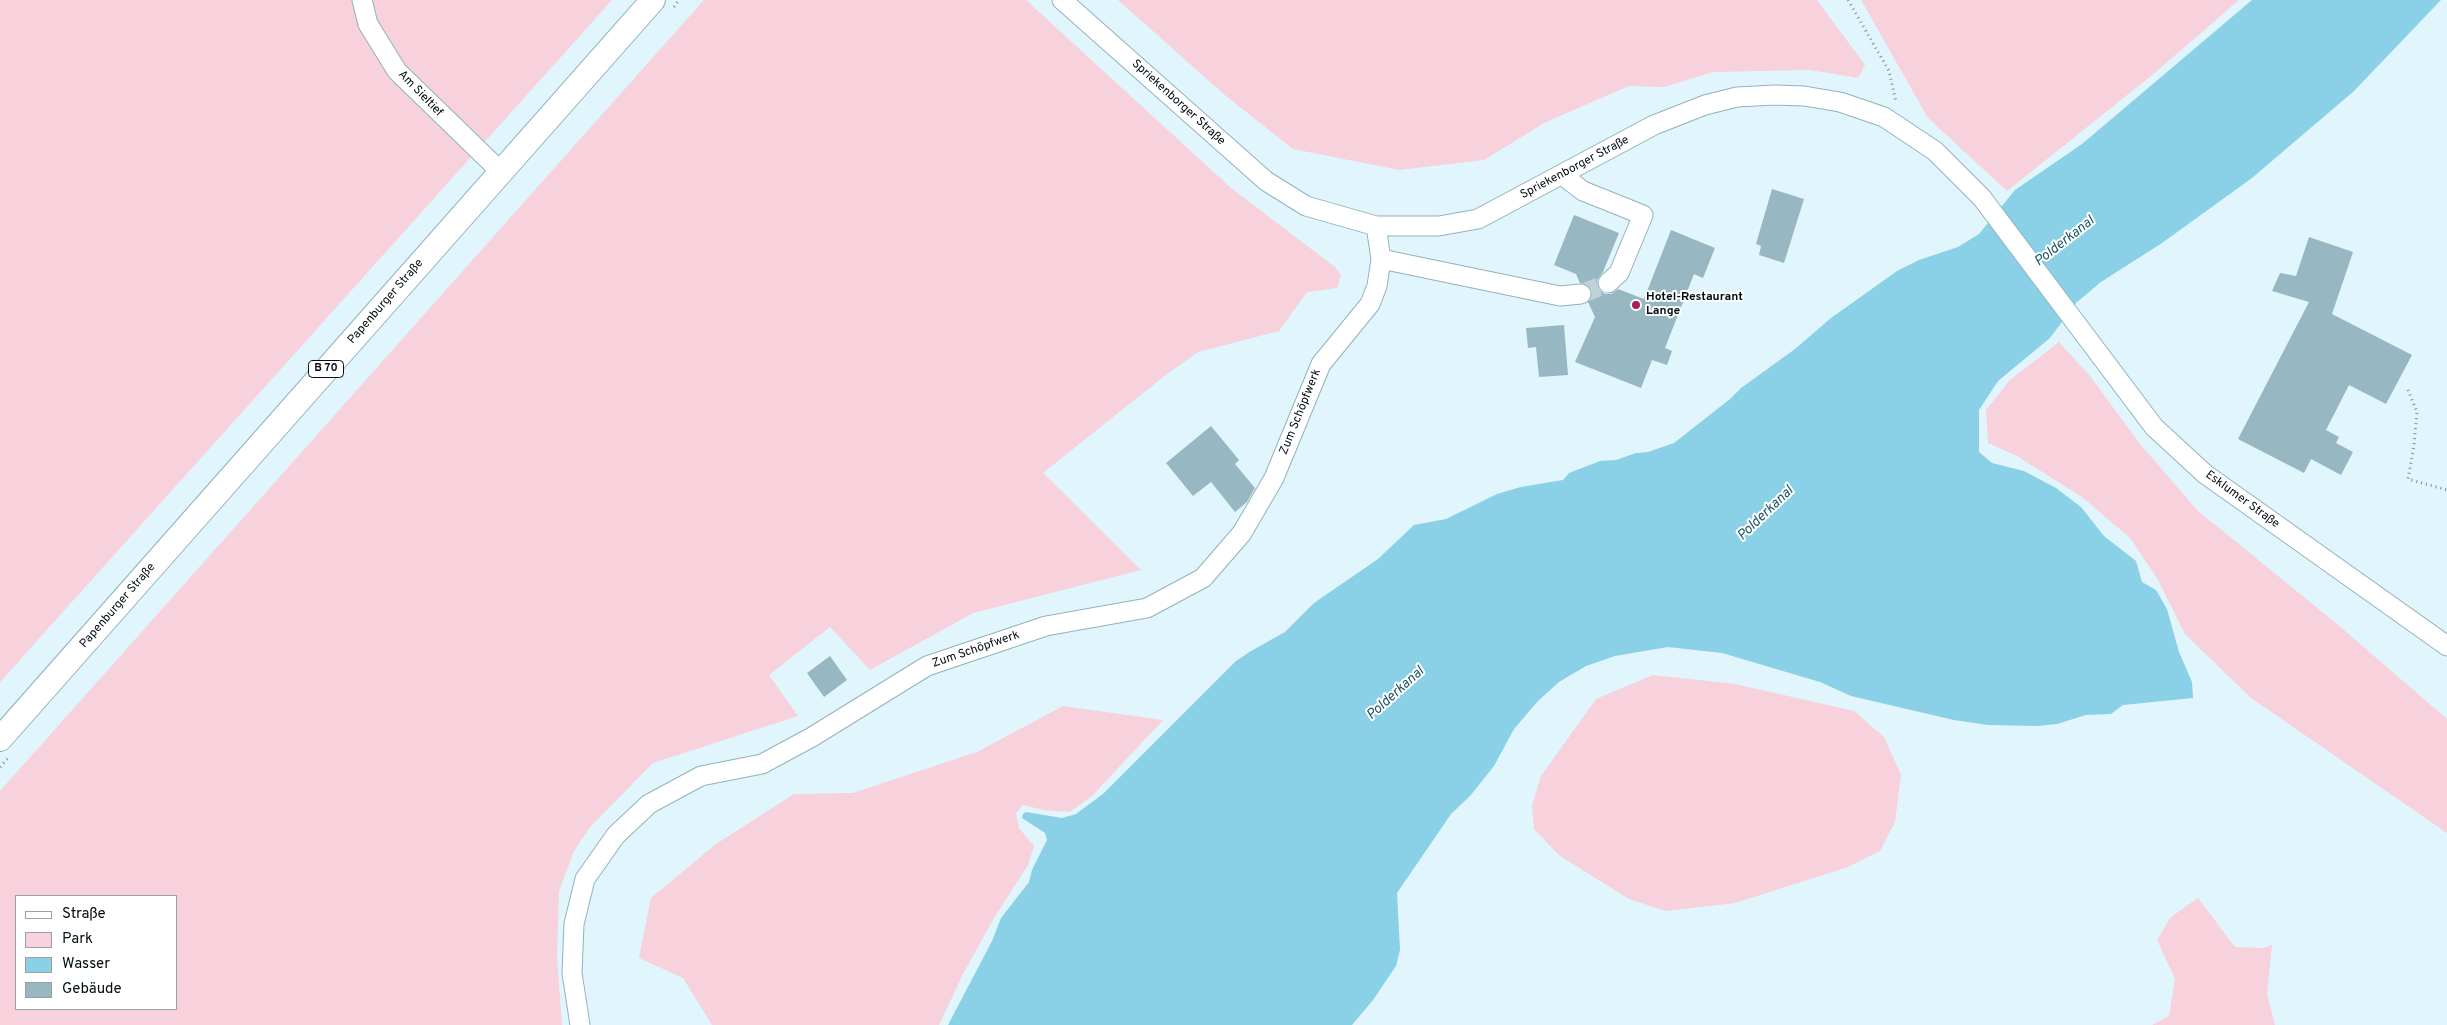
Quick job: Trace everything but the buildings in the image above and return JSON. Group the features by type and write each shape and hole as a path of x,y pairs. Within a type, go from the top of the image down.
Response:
{"main road":[{"name":"Papenburger Straße","path":"0,739 653,0"}],"street":[{"name":"Am Sieltief","path":"362,0 368,24 397,71 501,172"},
{"name":"Spriekenborger Straße","path":"1062,0 1266,181 1306,206 1376,226 1420,227 1460,224 1496,211 1654,125 1705,105 1737,97 1775,94 1804,96 1840,102 1884,117 1902,127 1952,166 1982,198 2076,321"},
{"path":"1562,175 1583,190 1642,215 1619,273 1608,283"},
{"name":"Zum Schöpfwerk","path":"580,1025 572,973 574,924 585,879 616,835 649,804 701,776 762,764 812,738 927,666 1046,626 1147,608 1203,578 1242,533 1274,478 1321,364 1370,304 1377,286 1381,259 1376,226"},
{"path":"1381,259 1560,296 1581,294"},
{"name":"Esklumer Straße","path":"2076,321 2154,427 2205,474 2447,646"}],"path":[{"path":"1848,0 1889,71 1902,127"},
{"path":"2408,390 2417,412 2408,479 2447,490"}],"green space":[{"path":"0,0 612,0 0,682"},
{"path":"704,0 1026,0 1231,188 1335,267 1341,275 1337,288 1307,292 1279,331 1198,352 1167,374 1043,473 1141,570 973,613 870,670 830,627 769,675 798,716 653,763 590,827 574,851 559,891 557,958 562,1025 0,1025 0,791"},
{"path":"1118,0 1817,0 1865,65 1858,78 1810,70 1713,72 1664,87 1629,86 1546,122 1484,160 1399,170 1293,149 1226,96"},
{"path":"1861,0 2239,0 2151,76 2007,191 1928,118"},
{"path":"2059,342 2090,376 2140,444 2197,510 2337,624 2447,719 2447,833 2251,698 2185,634 2157,578 2130,538 2082,497 2017,456 1988,443 1986,410 2010,380"},
{"path":"1653,675 1735,684 1854,711 1884,737 1901,775 1895,822 1880,851 1848,867 1735,903 1666,911 1629,899 1560,856 1534,829 1532,805 1541,776 1596,699"},
{"path":"1063,706 1163,720 1092,796 1070,812 1044,810 1023,805 1016,813 1019,828 1034,846 1028,865 994,918 964,972 939,1025 712,1025 683,978 639,958 651,898 716,844 794,794 853,793 977,752"},
{"path":"2198,898 2235,947 2263,948 2272,945 2267,994 2275,1025 2152,1025 2169,1016 2175,979 2157,940 2171,917"}],"water":[{"name":"Polderkanal","path":"2252,0 2441,0 2354,91 2252,178 2162,243 2101,282 2076,303 2050,338 1998,381 1979,410 1979,452 1992,463 2024,471 2056,488 2081,507 2104,536 2136,561 2142,582 2156,590 2167,609 2179,652 2192,682 2193,698 2123,705 2111,714 2086,715 2057,724 2038,726 1988,725 1954,720 1851,696 1820,682 1722,653 1668,647 1615,656 1586,666 1559,682 1538,701 1514,729 1494,766 1470,796 1451,814 1397,893 1400,950 1396,966 1373,1000 1352,1025 948,1025 992,941 1001,918 1029,882 1032,870 1047,840 1045,833 1022,818 1023,814 1026,812 1062,818 1076,814 1103,794 1236,661 1285,632 1314,603 1378,559 1414,525 1446,519 1497,494 1521,487 1563,480 1569,473 1600,461 1616,460 1674,443 1730,399 1741,388 1795,349 1831,318 1897,271 1919,260 1958,247 1979,234 2015,190 2082,144"}],"tunnel":[{"path":"1581,294 1608,283"}],"place":[{"name":"Hotel-Restaurant Lange","path":"1636,305"}]}
